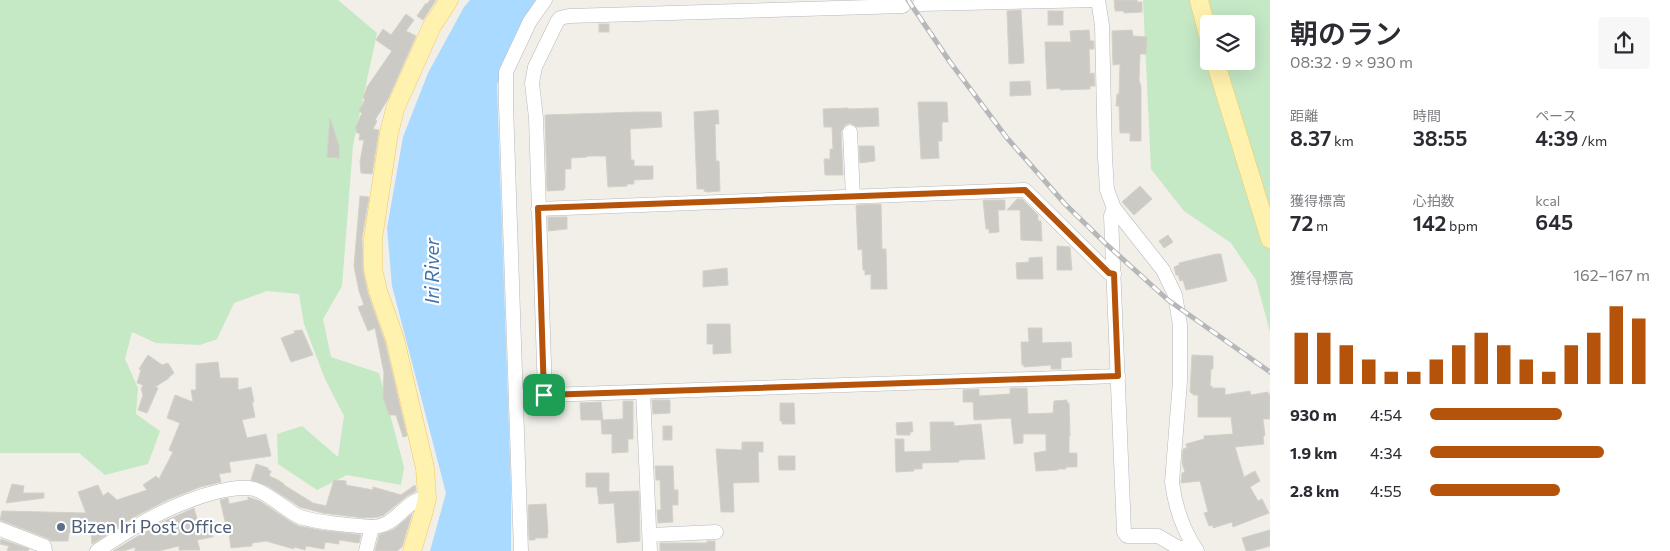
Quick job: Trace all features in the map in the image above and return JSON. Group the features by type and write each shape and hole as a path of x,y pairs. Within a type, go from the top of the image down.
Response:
{"main road":[{"path":"412,551 427,498 425,468 395,339 378,291 373,269 373,239 389,133 395,109 432,26 449,0"},
{"path":"1198,0 1202,15"},
{"path":"1218,70 1270,239"}],"street":[{"path":"521,551 506,72 530,21 545,0"},
{"path":"920,4 1098,0 1102,25 1107,190 1114,208 1163,270 1174,295 1180,326 1180,381 1172,482 1173,496 1179,516 1196,549"},
{"path":"544,395 536,118 532,83 535,67 560,18 569,16 903,6"},
{"path":"850,132 852,197"},
{"path":"538,208 1025,190 1109,273 1114,274"},
{"path":"1114,208 1111,216 1124,532 1127,536 1158,536 1179,548 1196,549"},
{"path":"516,396 1118,376"},
{"path":"643,392 650,551"},
{"path":"97,551 128,530 162,511 199,496 240,487 256,489 297,516 315,521 372,527 388,524 418,499 427,498"},
{"path":"366,551 372,527"},
{"path":"0,528 44,546 45,551"},
{"path":"650,534 716,532"}],"green space":[{"path":"0,0 338,0 377,33 353,145 342,286 323,319 331,357 379,373 404,467 401,485 347,475 317,490 278,464 277,434 302,426 338,457 344,416 325,379 304,324 299,294 267,291 234,303 217,339 200,345 156,343 132,332 125,359 138,388 136,414 160,431 148,464 105,475 79,453 0,453"},
{"path":"1143,0 1270,0 1270,332 1256,280 1231,243 1184,211 1151,169"}],"water":[{"name":"Iri River","path":"470,0 536,0 509,51 497,85 511,487 511,551 430,551 446,493 392,286 387,228 403,137 428,73 464,7"}],"building":[{"path":"430,0 436,0 423,20 417,16"},
{"path":"1114,0 1137,0 1137,2 1142,2 1142,12 1124,13 1124,11 1115,11"},
{"path":"1021,10 1024,63 1009,64 1007,11"},
{"path":"1048,11 1063,11 1063,25 1048,25"},
{"path":"406,14 414,20 406,31 416,36 388,99 375,120 377,121 373,129 379,130 372,174 361,173 360,162 364,140 359,140 360,134 355,129 362,113 359,111 365,99 363,98 367,87 392,51 376,40 383,29 391,35"},
{"path":"599,24 609,24 609,32 599,32"},
{"path":"1089,30 1090,41 1094,41 1094,49 1089,49 1090,74 1094,73 1095,86 1090,86 1090,89 1047,89 1045,42 1071,42 1070,31"},
{"path":"1132,30 1133,36 1147,37 1146,54 1140,54 1141,141 1130,141 1130,133 1120,133 1119,106 1116,106 1117,94 1119,94 1120,64 1113,65 1112,31"},
{"path":"1030,81 1031,95 1010,96 1010,82"},
{"path":"918,102 947,102 948,122 942,122 942,141 938,141 939,158 921,159"},
{"path":"878,108 879,126 857,127 850,123 845,125 841,132 843,175 825,175 824,159 830,159 830,149 833,149 832,127 824,127 823,109"},
{"path":"718,110 719,124 715,124 716,161 719,161 720,191 708,192 704,191 704,189 697,189 694,112"},
{"path":"661,112 662,127 630,129 631,160 634,160 634,166 653,166 653,179 634,180 634,184 627,184 627,186 608,187 606,156 587,156 571,158 571,169 565,169 564,190 547,191 545,115"},
{"path":"330,118 339,146 339,158 327,157"},
{"path":"859,146 874,146 875,161 860,163"},
{"path":"1140,186 1152,199 1134,215 1122,202"},
{"path":"360,196 369,197 362,238 363,271 368,294 385,342 407,436 403,437 396,415 389,415 383,397 384,373 375,328 368,331 358,307 364,305 354,266"},
{"path":"1017,199 1022,199 1038,215 1038,221 1041,221 1042,241 1021,240 1020,210 1007,210"},
{"path":"983,200 1005,200 1005,210 998,210 999,232 989,233 989,229 986,229"},
{"path":"881,204 882,249 886,249 887,289 871,289 871,274 865,275 862,249 858,250 856,205"},
{"path":"548,217 567,217 567,229 548,231"},
{"path":"1168,235 1173,242 1164,248 1159,241"},
{"path":"1057,246 1070,247 1072,270 1057,270"},
{"path":"1221,254 1227,281 1186,290 1183,280 1180,281 1174,267 1179,265 1179,263"},
{"path":"1042,257 1043,279 1017,279 1016,263 1029,262 1029,258"},
{"path":"727,268 728,285 703,287 703,271"},
{"path":"707,324 730,324 731,353 713,354 713,344 707,344"},
{"path":"1028,328 1042,328 1042,343 1071,342 1072,357 1061,358 1061,369 1051,369 1051,365 1024,367 1022,365 1021,342 1029,342"},
{"path":"302,330 313,355 291,362 281,338 295,333 294,331"},
{"path":"148,355 162,365 168,363 174,373 155,387 158,388 147,413 138,410 143,395 141,389 143,385 137,383 141,370 139,369"},
{"path":"1192,355 1213,356 1210,386 1212,388 1225,388 1225,395 1250,391 1251,395 1268,392 1270,394 1270,419 1263,419 1264,444 1235,447 1244,477 1255,471 1260,481 1250,487 1258,501 1262,499 1269,513 1233,527 1232,522 1213,528 1213,525 1209,526 1204,513 1208,512 1200,481 1181,483 1182,473 1185,472 1182,463 1183,449 1187,448 1186,444 1204,439 1204,436 1233,434 1231,417 1198,417 1198,395 1190,392"},
{"path":"218,362 220,378 238,378 238,390 251,387 255,417 242,420 247,438 266,434 271,456 229,462 231,472 219,474 221,482 200,487 167,500 136,516 92,544 91,533 69,533 68,541 51,541 0,520 2,511 86,513 78,492 98,485 103,496 108,492 117,500 147,490 143,485 156,476 159,479 173,452 169,450 180,423 167,418 175,395 193,402 191,390 196,390 196,364"},
{"path":"1010,388 1027,388 1028,414 1053,413 1054,401 1067,400 1067,403 1069,403 1069,453 1077,453 1077,467 1036,471 1034,453 1046,451 1046,434 1023,434 1023,443 1014,444 1011,418 974,420 973,402 963,402 963,390 979,389 979,396 1010,394"},
{"path":"652,400 670,400 670,413 653,414"},
{"path":"623,401 633,401 633,439 628,439 628,452 612,453 612,434 602,434 601,420 581,420 580,403 601,402 603,420 623,419"},
{"path":"780,403 794,403 795,424 782,424 782,421 780,421"},
{"path":"912,422 913,432 910,432 910,435 897,435 896,423"},
{"path":"930,422 954,422 954,426 981,424 985,459 922,463 922,469 896,472 895,439 904,439 904,452 931,451"},
{"path":"663,426 672,426 672,440 663,440"},
{"path":"742,442 763,442 763,452 758,452 759,482 733,483 734,512 721,512 716,449 742,450"},
{"path":"778,456 795,456 795,470 779,470"},
{"path":"256,464 268,468 271,471 269,476 313,503 326,506 334,480 346,481 346,485 373,490 373,487 401,495 415,485 416,491 384,515 378,517 364,518 323,513 300,507 268,486 251,480"},
{"path":"655,466 673,466 674,490 678,490 678,505 672,505 673,522 658,523 657,510 661,510 660,480 656,480"},
{"path":"586,473 609,473 609,492 639,491 640,541 617,543 614,503 599,504 597,487 586,487"},
{"path":"12,484 24,486 23,493 44,493 44,498 6,503"},
{"path":"248,497 260,501 299,526 361,535 359,543 339,540 339,544 325,542 324,549 306,546 305,550 266,541 252,543 252,546 231,548 220,500 228,498 229,504 248,500"},
{"path":"546,504 547,538 529,540 528,505"},
{"path":"194,508 200,529 211,527 213,537 197,540 200,550 179,550 179,546 159,551 135,551 135,547 127,550 113,551 160,523"},
{"path":"412,514 402,547 397,551 375,551 379,535 393,530"},
{"path":"1270,530 1270,546 1246,551 1242,538"},
{"path":"1,539 29,549 28,551 7,551 9,546 0,544"},
{"path":"707,541 715,541 715,551 660,551 660,543 707,543"}],"railway":[{"path":"908,0 950,62 1007,138 1065,204 1168,300 1270,372"}],"place":[{"name":"Bizen Iri Post Office","path":"61,527"}],"route":[{"path":"1025,190 1109,273 1114,274 1118,376 544,395 538,208 1025,190"}]}
